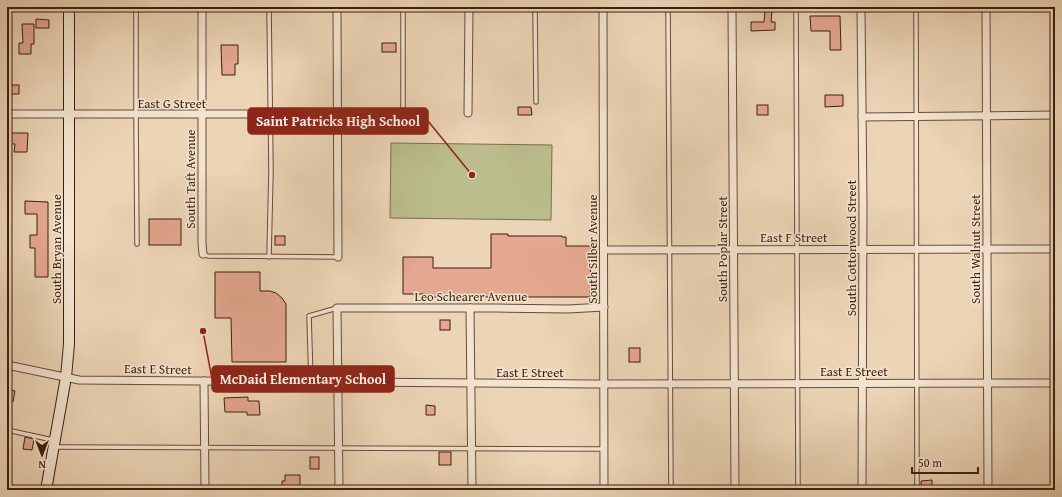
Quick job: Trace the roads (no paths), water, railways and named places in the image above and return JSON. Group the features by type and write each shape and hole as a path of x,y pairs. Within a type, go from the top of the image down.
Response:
{"main road":[{"name":"South Bryan Avenue","path":"46,490 66,377 69,344 69,7"}],"street":[{"name":"South Taft Avenue","path":"202,7 201,115 203,254"},
{"path":"337,7 338,257"},
{"path":"468,113 469,7"},
{"name":"South Silber Avenue","path":"603,7 604,490"},
{"name":"South Poplar Street","path":"732,7 735,490"},
{"name":"South Cottonwood Street","path":"861,7 863,249 862,490"},
{"name":"South Walnut Street","path":"986,7 988,490"},
{"name":"East G Street","path":"7,114 337,114"},
{"path":"862,117 1055,115"},
{"name":"East F Street","path":"604,250 1055,249"},
{"name":"Leo Schearer Avenue","path":"337,308 568,309 604,307"},
{"path":"337,308 339,490"},
{"path":"470,308 472,490"},
{"name":"East E Street","path":"7,365 79,380 604,384 1055,383"},
{"path":"204,381 205,490"}],"lane":[{"path":"136,7 137,244"},
{"path":"269,7 269,256"},
{"path":"403,7 403,108"},
{"path":"535,7 536,102"},
{"path":"668,7 671,490"},
{"path":"796,7 798,490"},
{"path":"916,7 917,490"},
{"path":"203,254 208,256 338,257"},
{"path":"311,382 310,316 337,308"},
{"path":"7,430 54,444 205,448 604,449"}],"place":[{"name":"Saint Patricks High School","path":"472,175"},
{"name":"McDaid Elementary School","path":"203,331"}]}
